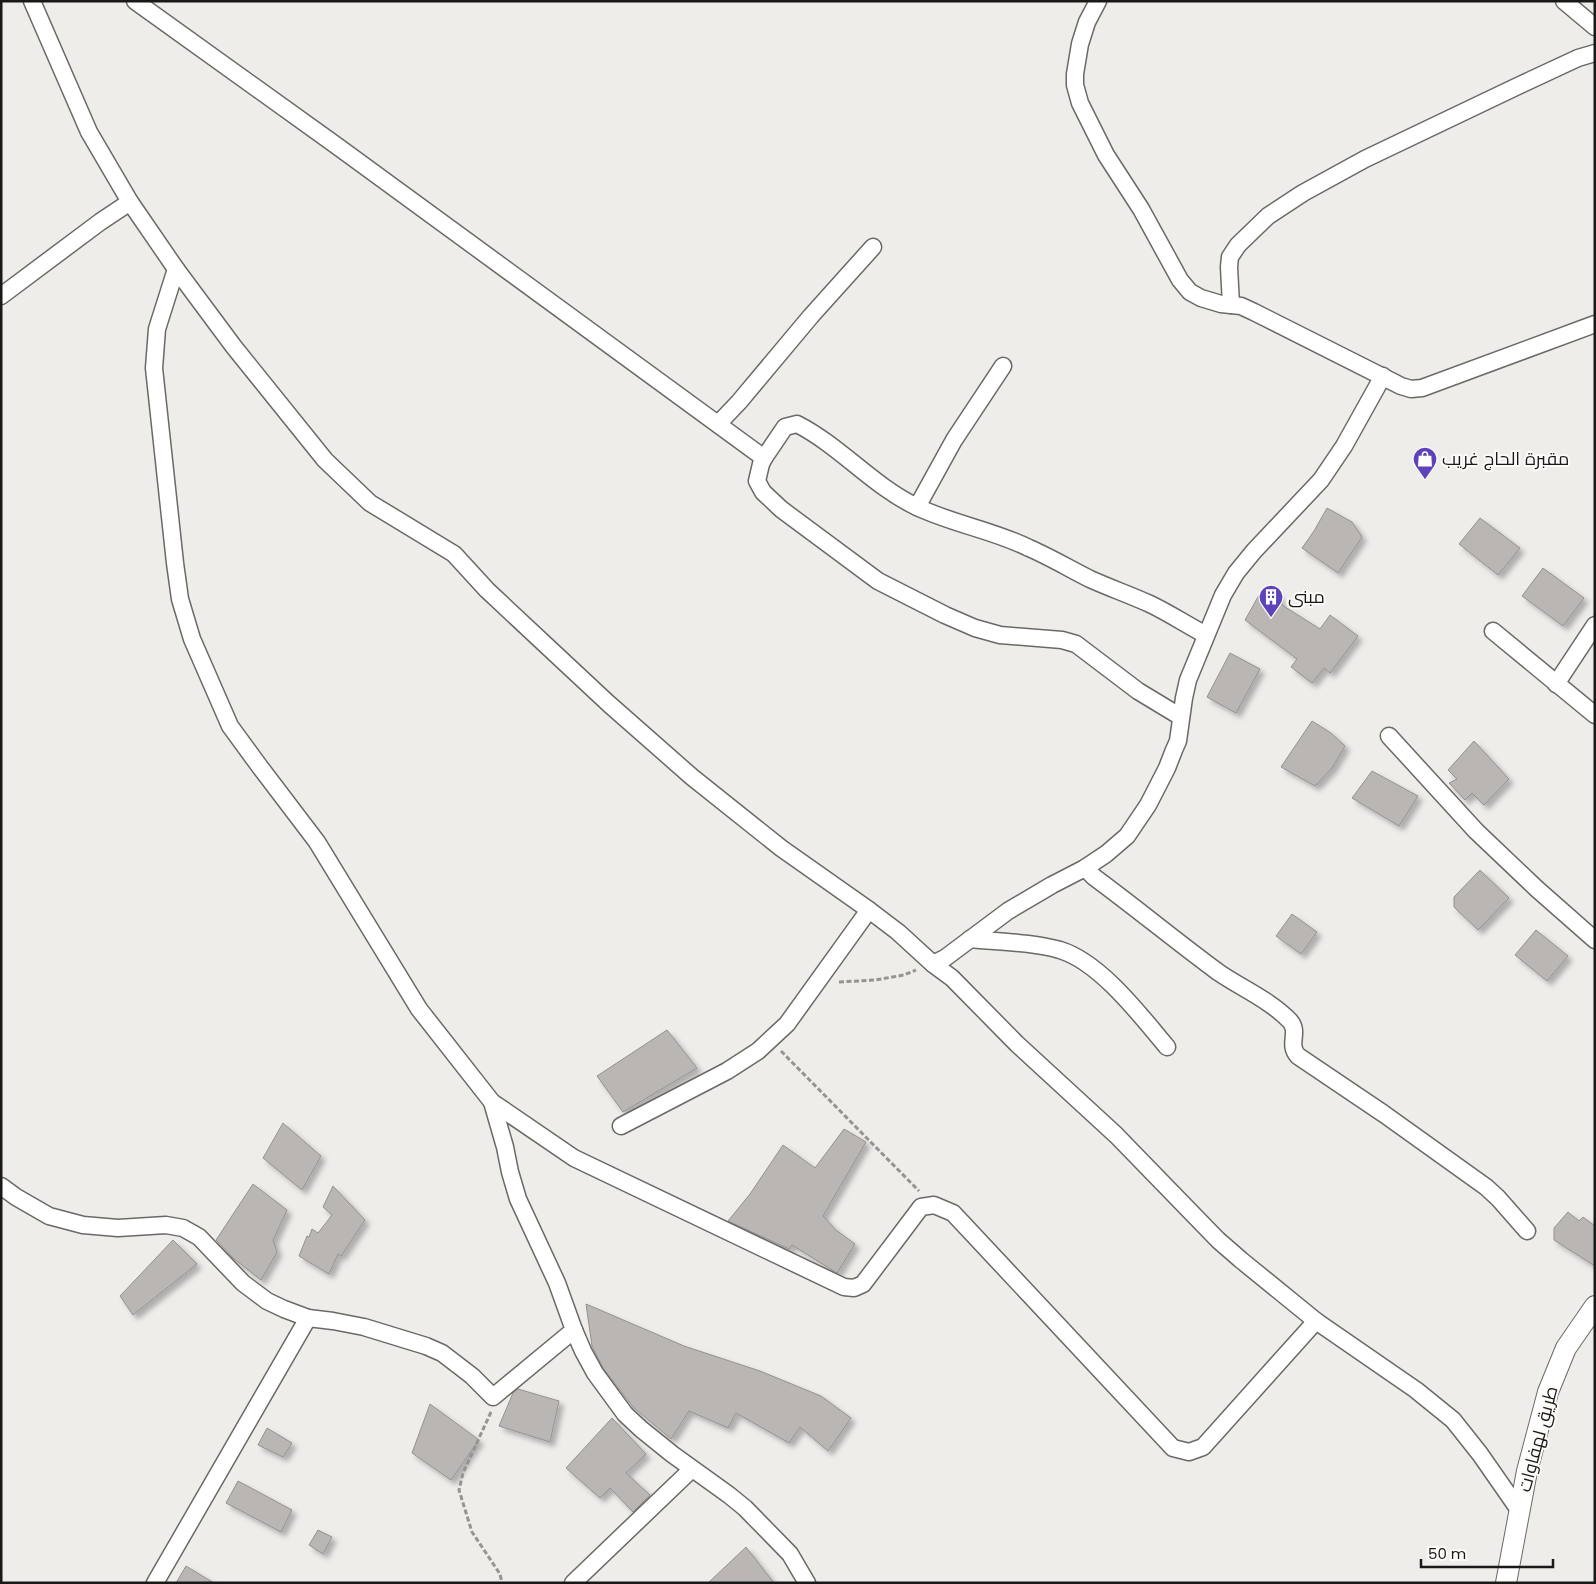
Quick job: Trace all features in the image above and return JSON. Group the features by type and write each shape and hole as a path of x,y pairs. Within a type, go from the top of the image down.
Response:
{"street":[{"path":"32,1 89,132 130,202 176,269 234,347 325,460 370,504 454,554 487,590 692,777 781,848 870,910 952,978 1017,1044 1116,1135 1218,1240 1316,1321 1416,1390 1453,1420 1480,1454 1519,1510"},
{"path":"135,1 764,458"},
{"path":"1098,1 1087,22 1077,56 1075,85 1080,103 1106,155 1141,209 1180,280 1190,292 1201,298 1221,304 1242,306 1401,386 1411,389 1422,388 1595,324"},
{"path":"1564,1 1595,27"},
{"path":"1231,305 1230,257 1238,245 1268,216 1303,193 1365,159 1536,77 1578,58 1595,53"},
{"path":"1,296 100,222 130,202"},
{"path":"718,424 739,402 811,316 873,248"},
{"path":"176,269 157,329 154,368 180,599 192,639 230,726 317,842 419,1009 492,1102 574,1158 844,1288 854,1288 863,1284 921,1207 934,1205 953,1213 1173,1448 1189,1452 1202,1447 1316,1321"},
{"path":"917,507 954,440 1002,366"},
{"path":"933,964 945,958 1034,895 1085,868 1106,854 1127,836 1148,805 1167,768 1178,740 1188,680 1223,595 1236,573 1254,551 1321,480 1344,446 1383,376"},
{"path":"1181,717 1138,691 1076,644 1062,640 1000,635 975,628 878,581 782,509 763,492 757,481 761,464 785,427 797,424 836,450 870,478 896,496 917,507 1030,548 1094,581 1151,604 1206,635"},
{"path":"1556,684 1595,625"},
{"path":"1493,631 1595,715"},
{"path":"1389,736 1476,831 1537,889 1595,940"},
{"path":"1085,868 1094,877 1218,972 1280,1012 1293,1026 1294,1051 1298,1056 1384,1114 1486,1187 1527,1231"},
{"path":"621,1126 727,1071 758,1051 787,1024 870,910"},
{"path":"970,939 1042,946 1063,951 1080,960 1102,976 1127,999 1167,1046"},
{"path":"492,1102 518,1200 557,1283 583,1351 595,1373 625,1414 646,1434 729,1494 745,1508 790,1554 807,1583"},
{"path":"1,1186 49,1216 83,1225 118,1228 166,1225 183,1228 199,1237 232,1272 256,1293 284,1309 308,1318 364,1327 426,1346 442,1353 493,1397 574,1330"},
{"name":"طريق لهفاوات","path":"1510,1582 1519,1510 1527,1471 1548,1392 1566,1348 1595,1306"},
{"path":"155,1583 308,1318"},
{"path":"573,1583 692,1469"}],"path":[{"path":"834,983 875,980 904,975 933,964"},
{"path":"770,1040 921,1193"},
{"path":"493,1397 493,1408 463,1474 459,1490 472,1532 500,1574 502,1583"}],"building":[{"path":"1327,508 1352,522 1362,537 1338,573 1302,548"},
{"path":"1480,518 1520,548 1498,575 1459,544"},
{"path":"1543,568 1584,598 1563,626 1522,596"},
{"path":"1263,588 1272,595 1277,592 1282,605 1320,629 1330,615 1358,636 1330,673 1324,668 1312,683 1291,667 1297,659 1245,620"},
{"path":"1230,653 1260,669 1236,713 1207,697"},
{"path":"1312,721 1331,733 1345,746 1332,768 1315,786 1281,767"},
{"path":"1474,741 1509,779 1484,805 1472,793 1465,800 1449,783 1457,779 1448,770"},
{"path":"1372,771 1418,796 1399,826 1352,798"},
{"path":"1480,870 1509,898 1478,930 1454,907 1454,897"},
{"path":"1292,914 1317,932 1301,954 1276,936"},
{"path":"1536,930 1568,956 1547,981 1515,955"},
{"path":"667,1030 697,1068 623,1112 597,1076"},
{"path":"283,1123 321,1156 302,1190 263,1158"},
{"path":"844,1129 866,1142 823,1216 836,1230 855,1244 837,1273 792,1245 789,1249 728,1221 750,1194 783,1145 815,1168"},
{"path":"253,1184 287,1210 273,1240 277,1252 261,1280 233,1258 216,1240"},
{"path":"333,1186 365,1220 341,1256 338,1254 329,1274 299,1256 312,1229 318,1233 332,1215 323,1207"},
{"path":"1568,1212 1579,1221 1583,1217 1595,1226 1595,1266 1554,1240 1554,1228"},
{"path":"173,1240 197,1264 133,1315 120,1296"},
{"path":"586,1304 684,1346 760,1371 821,1396 851,1418 828,1451 800,1427 789,1443 736,1413 728,1428 689,1411 671,1439 633,1407 603,1368 592,1346"},
{"path":"518,1389 559,1401 550,1442 499,1426 513,1393"},
{"path":"430,1404 479,1440 451,1480 412,1453"},
{"path":"612,1418 646,1454 626,1473 650,1495 633,1512 610,1488 600,1498 566,1468"},
{"path":"267,1428 292,1443 283,1457 258,1445"},
{"path":"238,1481 292,1510 281,1532 226,1503"},
{"path":"318,1530 332,1537 323,1554 309,1545"},
{"path":"746,1547 774,1583 708,1583"},
{"path":"186,1566 214,1583 176,1583"}],"place":[{"name":"مقبرة الحاج غريب","path":"1425,480"},
{"name":"مبنى","path":"1271,618"}]}
